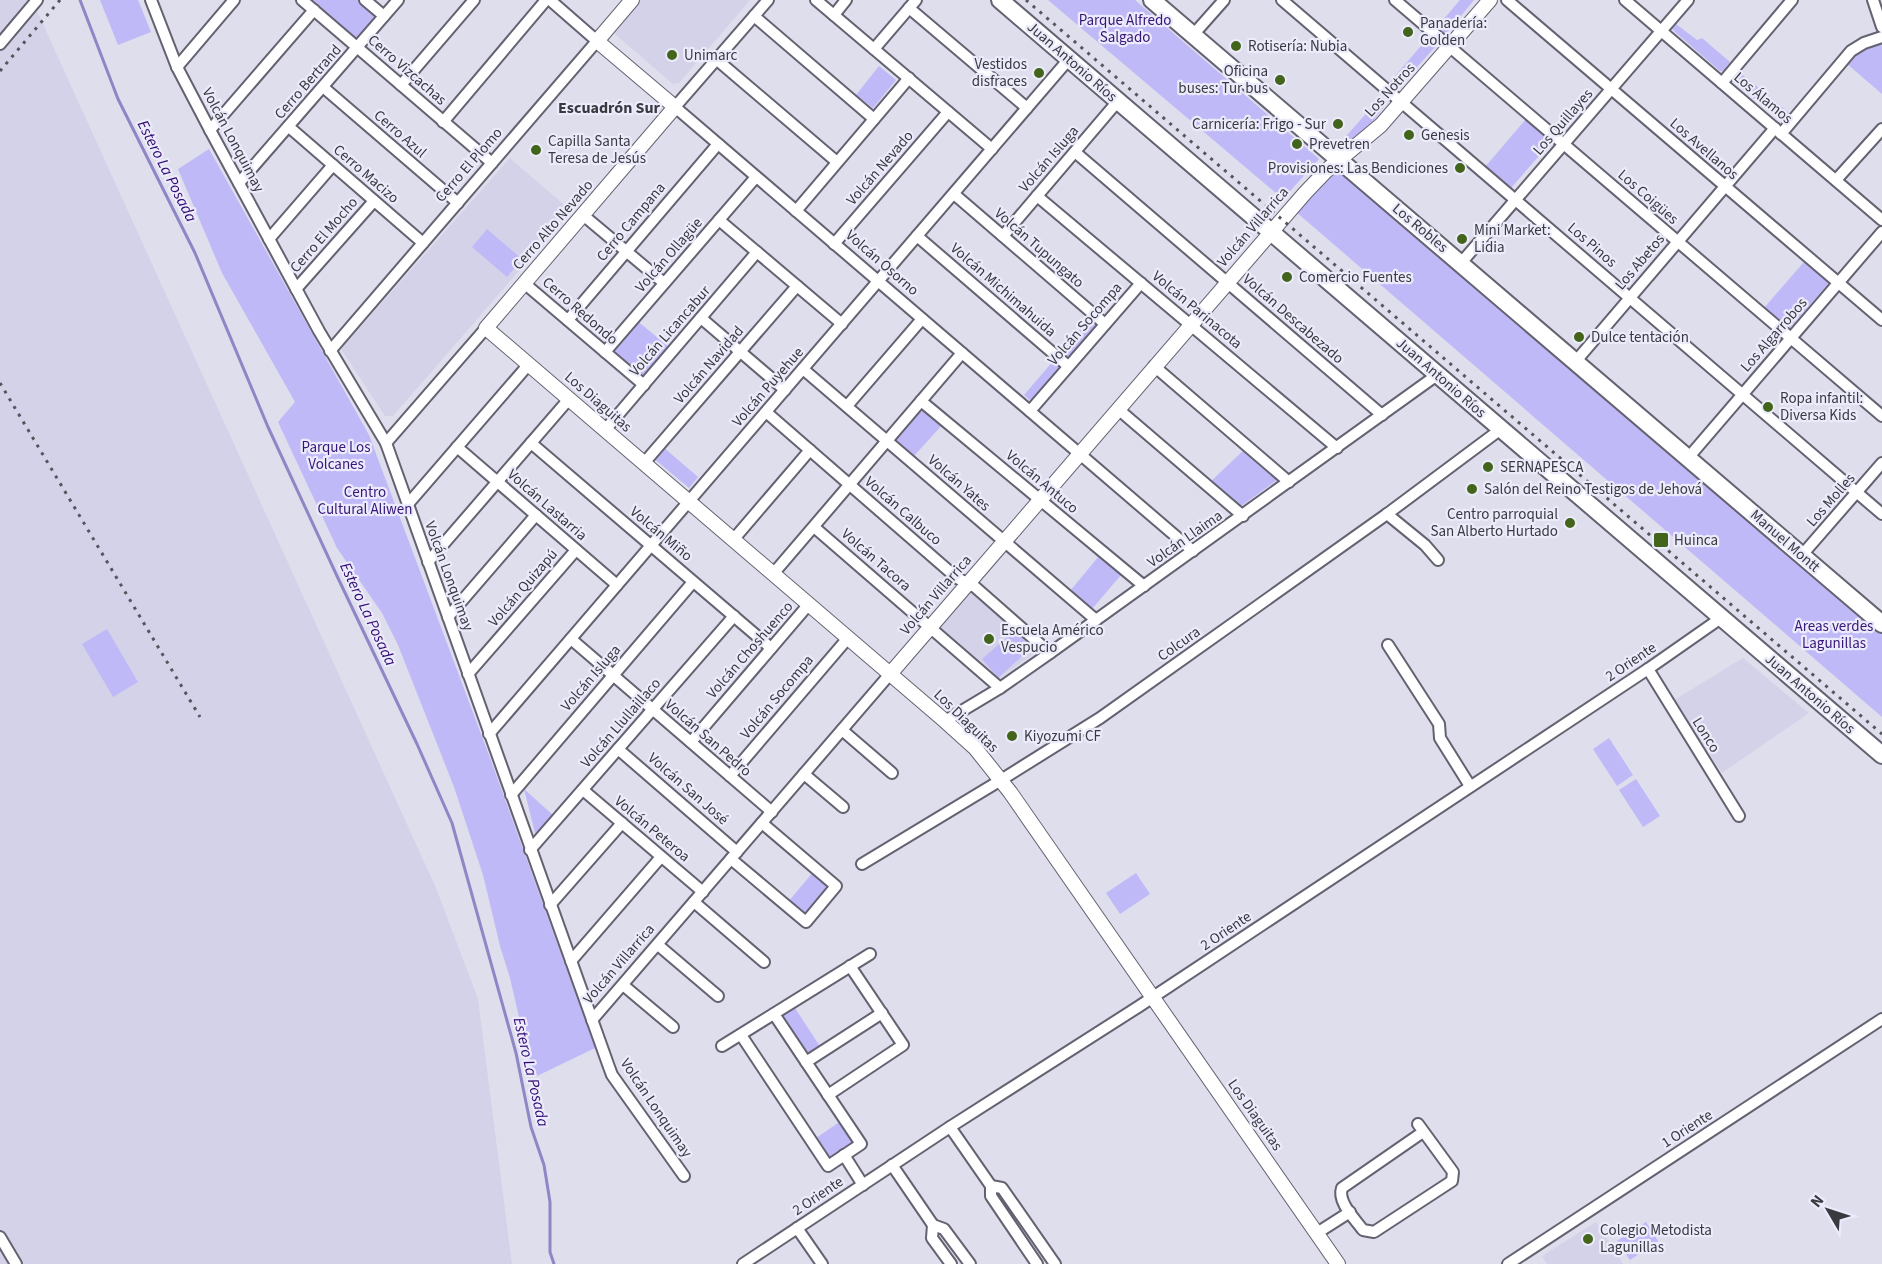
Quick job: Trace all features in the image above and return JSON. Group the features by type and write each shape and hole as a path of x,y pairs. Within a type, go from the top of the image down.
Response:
{"main road":[{"name":"Juan Antonio Ríos","path":"1000,0 1882,755"},
{"name":"Los Robles","path":"1152,0 1688,458"},
{"name":"Manuel Montt","path":"1688,458 1882,624"}],"street":[{"path":"0,44 37,0"},
{"path":"177,67 234,0"},
{"name":"Cerro Vizcachas","path":"302,0 492,163"},
{"path":"365,0 384,16"},
{"name":"Cerro Bertrand","path":"240,183 399,0"},
{"path":"401,85 474,0"},
{"path":"443,122 548,0"},
{"name":"Volcán Osorno","path":"548,0 1193,551"},
{"name":"Cerro El Plomo","path":"330,351 632,0"},
{"name":"Cerro Alto Nevado","path":"386,443 768,0"},
{"path":"816,0 992,149"},
{"path":"834,15 846,0"},
{"path":"1193,35 1224,0"},
{"name":"Los Pinos","path":"1282,0 1882,514"},
{"name":"Los Coigües","path":"1395,0 1882,416"},
{"name":"Los Notros","path":"1305,193 1402,103 1490,0"},
{"name":"Los Avellanos","path":"1507,0 1882,320"},
{"name":"Los Álamos","path":"1625,0 1882,220"},
{"name":"Los Quillayes","path":"1461,263 1688,0"},
{"path":"1722,83 1792,0"},
{"path":"1873,0 1882,27"},
{"name":"Volcán Lonquimay","path":"154,2 177,67 210,130 330,351 386,443 612,1075 684,1176"},
{"path":"874,49 913,4 1027,108"},
{"path":"210,130 314,10"},
{"path":"754,16 874,119"},
{"name":"Los Abetos","path":"1576,361 1725,186 1851,51 1864,43 1882,37"},
{"path":"716,59 837,162"},
{"name":"Volcán Puyehue","path":"489,734 1069,60"},
{"path":"796,211 909,78"},
{"name":"Cerro Azul","path":"323,87 458,203"},
{"name":"Volcán Isluga","path":"1003,236 1118,101"},
{"name":"Volcán Nevado","path":"834,244 948,112"},
{"name":"Cerro Macizo","path":"289,127 423,243"},
{"path":"1836,180 1882,129"},
{"name":"Cerro Campana","path":"568,320 718,144"},
{"name":"Volcán Descabezado","path":"1075,152 1382,415"},
{"path":"269,239 333,165"},
{"name":"Volcán Ollagüe","path":"605,352 756,177"},
{"name":"Volcán Villarrica","path":"592,1020 1305,193"},
{"name":"Volcán Tupungato","path":"954,194 1105,324"},
{"name":"Volcán Parinacota","path":"1037,196 1337,448"},
{"name":"Cerro El Mocho","path":"296,290 374,201"},
{"path":"583,215 664,283"},
{"path":"720,220 842,324"},
{"name":"Los Algarrobos","path":"1688,458 1882,232"},
{"name":"Volcán Michimahuida","path":"918,236 1068,366"},
{"name":"Volcán Licancabur","path":"605,430 757,252"},
{"name":"Cerro Redondo","path":"524,283 644,385"},
{"name":"Volcán Socompa","path":"1030,411 1141,283"},
{"name":"Volcán Navidad","path":"644,463 797,286"},
{"path":"701,318 785,390"},
{"path":"847,406 922,319"},
{"name":"Los Diaguitas","path":"486,328 975,748 1153,997 1338,1264"},
{"path":"773,574 962,353"},
{"path":"408,504 529,364"},
{"path":"1154,366 1289,482"},
{"name":"Volcán Yates","path":"803,369 1096,620"},
{"name":"Volcán Llaima","path":"945,721 1000,688 1050,653 1437,375"},
{"path":"428,562 569,399"},
{"name":"Volcán Antuco","path":"921,401 1144,586"},
{"path":"1118,409 1243,516"},
{"name":"Volcán Calbuco","path":"766,412 957,578 975,587 1050,653"},
{"name":"Colcura","path":"862,864 1100,718 1387,514 1501,429"},
{"name":"Volcán Miño","path":"531,443 771,648"},
{"name":"Volcán Lastarria","path":"457,447 617,585"},
{"path":"733,540 810,450"},
{"name":"Los Molles","path":"1802,555 1882,463"},
{"path":"1387,514 1425,545 1438,560"},
{"path":"448,617 536,515"},
{"name":"Volcán Tacora","path":"814,527 1000,688"},
{"name":"Volcán Quizapú","path":"468,674 576,550"},
{"name":"Volcán Isluga","path":"511,795 693,582"},
{"name":"Volcán Choshuenco","path":"690,742 809,604"},
{"name":"Volcán Llullaillaco","path":"530,850 734,616"},
{"name":"2 Oriente","path":"745,1264 950,1127 1153,997 1722,618"},
{"name":"Volcán Socompa","path":"730,776 848,638"},
{"name":"Volcán San Pedro","path":"571,639 772,812"},
{"path":"1388,645 1439,724 1440,738 1470,786"},
{"name":"Lonco","path":"1648,669 1739,816"},
{"path":"842,730 892,773"},
{"name":"Volcán San José","path":"618,749 806,922 836,886 762,823"},
{"path":"804,774 843,807"},
{"name":"Volcán Peteroa","path":"583,790 703,892"},
{"path":"550,905 622,823"},
{"path":"571,961 661,856"},
{"path":"694,902 764,963"},
{"path":"658,945 718,996"},
{"path":"722,1046 870,954"},
{"path":"828,1095 903,1044 850,966"},
{"path":"623,984 673,1027"},
{"path":"806,1062 882,1013"},
{"path":"741,1035 828,1166 861,1144 774,1014"},
{"name":"1 Oriente","path":"1508,1264 1882,1019"},
{"path":"950,1127 991,1186 991,1197 1037,1264"},
{"path":"1421,1128 1453,1172 1450,1183 1374,1232 1363,1230 1350,1212 1341,1199 1342,1188 1421,1128"},
{"path":"844,1155 863,1185"},
{"path":"892,1165 933,1225 932,1238 951,1264"},
{"path":"991,1186 1002,1188 1055,1264"},
{"path":"1317,1233 1350,1212"},
{"path":"933,1225 944,1228 970,1264"},
{"path":"797,1228 822,1264"},
{"path":"0,1237 16,1264"}],"shaded area":[{"path":"0,0 32,0 436,888 478,999 512,1264 0,1264"},
{"name":"Unimarc","path":"640,0 750,0 679,83 673,84 615,34 615,28"},
{"path":"510,158 571,211 393,416 385,416 341,349"},
{"name":"Escuela Américo Vespucio","path":"970,590 1040,649 997,680 938,628"},
{"path":"1743,658 1809,713 1722,773 1674,700"},
{"name":"Colegio Metodista Lagunillas","path":"1596,1222 1623,1264 1547,1264 1542,1256"}],"green space":[{"path":"100,0 138,0 151,32 118,45"},
{"path":"308,0 358,0 376,15 377,20 359,41 355,41"},
{"name":"Parque Alfredo Salgado","path":"1048,0 1135,0 1319,159 1283,199"},
{"path":"1460,0 1474,0 1440,41 1431,34"},
{"path":"1676,24 1697,40 1702,38 1730,62 1723,71 1720,71 1674,31 1672,28"},
{"path":"1427,39 1435,47 1390,97 1382,91"},
{"path":"1880,41 1882,94 1846,63 1855,53"},
{"path":"879,66 896,80 873,108 856,95"},
{"path":"1739,72 1789,113 1782,121 1733,81"},
{"path":"1380,98 1386,104 1374,120 1344,147 1339,144"},
{"path":"1526,119 1552,141 1511,188 1485,167"},
{"name":"Parque Los Volcanes","path":"209,149 369,435 493,766 595,1048 537,1076 527,1052 483,875 454,787 398,645 382,613 337,548 278,422 295,402 222,273 178,169"},
{"name":"Areas verdes Lagunillas","path":"1336,170 1882,634 1882,717 1295,211"},
{"path":"487,229 522,259 507,277 472,247"},
{"path":"1804,262 1829,283 1787,331 1763,309"},
{"path":"1091,317 1098,324 1032,402 1024,395"},
{"path":"636,320 668,346 644,375 637,375 614,355 613,346"},
{"path":"920,408 924,408 943,424 913,457 895,441 895,437"},
{"path":"662,446 698,477 689,488 652,457"},
{"path":"1245,449 1276,475 1277,480 1237,509 1209,483"},
{"path":"1099,556 1121,575 1092,609 1070,591"},
{"path":"107,629 138,682 113,697 82,644"},
{"path":"1015,630 1031,648 998,678 982,659"},
{"path":"1609,738 1633,775 1617,786 1593,749"},
{"path":"1636,779 1660,816 1643,827 1619,790"},
{"path":"524,789 554,816 536,837"},
{"path":"814,871 832,887 806,918 788,902"},
{"path":"1136,873 1150,894 1120,914 1106,893"},
{"path":"795,1008 821,1048 807,1057 781,1017"},
{"path":"841,1121 856,1142 830,1159 816,1138"},
{"path":"1646,1222 1658,1241 1630,1260 1617,1241"}],"waterway":[{"name":"Estero La Posada","path":"80,0 118,99 195,253 268,427 452,823 516,1053 531,1127 544,1165 550,1202 550,1252 554,1264"}],"railway":[{"path":"0,71 60,0"},
{"path":"1026,0 1882,734"},
{"path":"0,383 200,717"}],"place":[{"name":"Panadería: Golden","path":"1408,32"},
{"name":"Rotisería: Nubia","path":"1236,46"},
{"name":"Unimarc","path":"672,55"},
{"name":"Vestidos disfraces","path":"1039,73"},
{"name":"Oficina buses: Tur bus","path":"1280,80"},
{"name":"Carnicería: Frigo - Sur","path":"1338,124"},
{"name":"Genesis","path":"1409,135"},
{"name":"Prevetren","path":"1297,144"},
{"name":"Capilla Santa Teresa de Jesús","path":"536,150"},
{"name":"Provisiones: Las Bendiciones","path":"1460,168"},
{"name":"Mini Market: Lidia","path":"1462,239"},
{"name":"Comercio Fuentes","path":"1287,277"},
{"name":"Dulce tentación","path":"1579,337"},
{"name":"Ropa infantil: Diversa Kids","path":"1768,407"},
{"name":"SERNAPESCA","path":"1488,467"},
{"name":"Salón del Reino Testigos de Jehová","path":"1472,489"},
{"name":"Centro parroquial San Alberto Hurtado","path":"1570,523"},
{"name":"Huinca","path":"1661,540"},
{"name":"Escuela Américo Vespucio","path":"989,639"},
{"name":"Kiyozumi CF","path":"1012,736"},
{"name":"Colegio Metodista Lagunillas","path":"1588,1239"}],"district":[{"name":"Escuadrón Sur","path":"609,108"}],"park label":[{"name":"Centro Cultural Aliwen","path":"365,500"}]}
